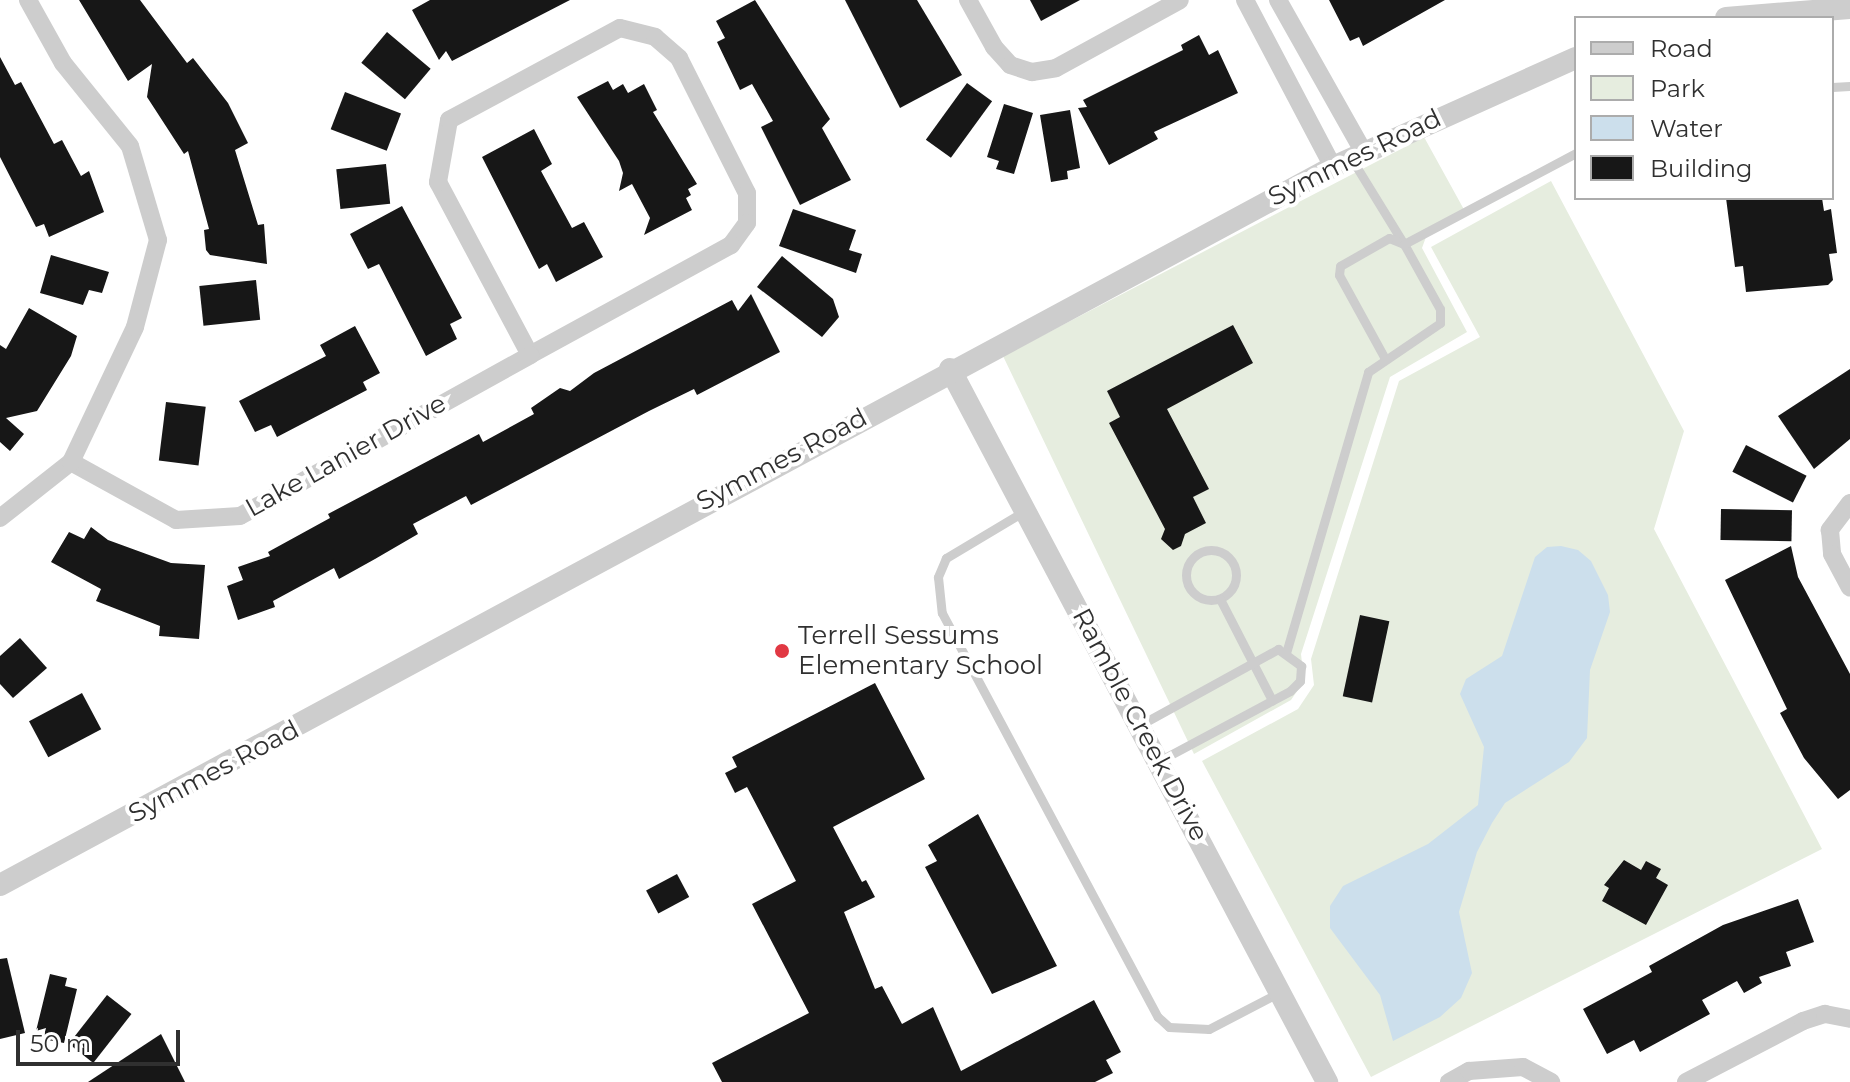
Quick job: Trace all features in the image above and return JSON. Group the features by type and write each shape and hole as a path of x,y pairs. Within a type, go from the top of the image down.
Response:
{"street":[{"path":"0,518 71,462 135,327 158,240 130,146 63,63 28,0"},
{"path":"968,0 1010,65 1032,72 1056,68 1180,0"},
{"path":"1245,0 1267,47 1349,159"},
{"path":"1278,0 1295,31 1349,159"},
{"path":"1751,16 1850,8"},
{"name":"Lake Lanier Drive","path":"71,462 176,520 240,516 731,245 747,223 747,193 679,58 655,37 620,28 449,120 438,182 530,355"},
{"path":"1267,47 1295,31"},
{"name":"Symmes Road","path":"0,885 304,726 950,369 1349,159 1574,59"},
{"name":"Ramble Creek Drive","path":"950,369 1282,991 1327,1082"},
{"path":"1850,503 1830,530 1832,554 1850,588"},
{"path":"1686,1082 1803,1021 1825,1014 1850,1019"},
{"path":"1505,1082 1523,1067"},
{"path":"1449,1082 1469,1071 1523,1067 1551,1082"}],"lane":[{"path":"1384,357 1339,275 1340,266 1389,238 1404,244 1574,154"},
{"path":"1286,653 1368,372 1384,357 1440,323 1440,309 1404,244 1349,159"},
{"path":"1026,511 946,558 937,596 957,641 1158,1017 1169,1027 1209,1029 1282,991"},
{"path":"1203,550 1227,555 1236,569 1235,585 1220,599 1199,597 1187,585 1186,568 1203,550"},
{"path":"1220,599 1272,700"},
{"path":"1140,725 1278,649 1301,666 1300,681 1272,700 1158,761"}],"green space":[{"path":"1424,137 1467,215 1426,237 1422,248 1467,332 1390,377 1301,654 1304,681 1291,700 1194,754 1003,356"},
{"path":"1551,181 1684,431 1654,529 1822,849 1371,1077 1202,761 1298,709 1314,685 1311,659 1399,381 1480,337 1431,247"}],"water":[{"path":"1547,547 1578,550 1591,561 1608,595 1610,612 1590,670 1587,738 1569,762 1505,803 1492,823 1477,852 1459,912 1472,973 1461,998 1440,1017 1393,1041 1380,995 1330,928 1330,906 1343,886 1428,844 1478,805 1484,747 1460,694 1466,679 1502,656 1535,557"}],"building":[{"path":"79,0 140,0 187,63 193,58 228,103 248,143 235,150 258,225 264,224 267,264 210,255 206,250 204,230 209,229 188,151 184,154 147,97 152,64 128,81"},
{"path":"430,0 570,0 452,61 446,51 439,60 412,10"},
{"path":"755,0 830,119 822,128 851,180 800,205 761,127 773,121 752,84 740,90 717,42 725,38 716,21"},
{"path":"845,0 917,0 962,75 900,108"},
{"path":"1030,0 1080,0 1041,21"},
{"path":"1329,0 1445,0 1363,46 1359,37 1350,41"},
{"path":"387,32 431,69 405,99 361,63"},
{"path":"1199,35 1209,55 1218,50 1238,93 1154,132 1158,139 1109,165 1078,108 1087,107 1083,100 1183,50 1181,45"},
{"path":"0,57 15,85 21,82 54,144 62,140 81,176 89,171 104,212 49,237 44,224 36,227 0,157"},
{"path":"608,81 613,90 623,84 628,93 644,84 657,110 653,112 697,184 688,189 691,195 686,198 692,210 644,235 650,218 632,184 619,191 623,173 619,161 577,97"},
{"path":"967,83 992,101 951,158 926,140"},
{"path":"345,92 401,114 387,151 331,129"},
{"path":"1004,104 1033,113 1014,174 996,169 999,161 987,157"},
{"path":"1070,110 1080,168 1067,171 1068,179 1051,182 1040,115"},
{"path":"534,129 552,164 541,171 572,228 584,222 603,257 556,282 547,264 539,269 482,157"},
{"path":"386,164 390,204 340,209 336,169"},
{"path":"1726,200 1822,200 1824,211 1831,209 1837,253 1829,254 1833,280 1828,285 1746,292 1743,266 1735,267"},
{"path":"402,206 462,318 450,324 457,339 426,356 379,264 368,269 350,234"},
{"path":"793,209 856,230 849,250 862,254 856,273 779,246"},
{"path":"51,255 109,272 102,293 89,290 83,305 40,293"},
{"path":"782,256 833,299 839,317 822,337 757,287"},
{"path":"256,280 260,320 203,326 199,286"},
{"path":"751,294 780,352 697,395 694,389 649,411 471,505 466,496 413,524 418,534 339,579 334,568 273,601 275,607 238,620 227,586 243,580 238,567 270,556 268,552 330,518 328,514 479,434 483,442 534,414 531,408 560,388 570,391 594,373 732,300 738,311"},
{"path":"29,308 77,336 71,356 37,411 6,418 24,434 10,451 0,442 0,345 6,349"},
{"path":"1233,325 1253,363 1167,409 1209,489 1193,497 1206,523 1185,534 1181,546 1173,550 1161,539 1165,529 1109,423 1120,417 1107,391"},
{"path":"355,326 380,373 363,382 367,390 277,437 271,425 255,432 239,401 326,356 320,345"},
{"path":"1850,369 1850,439 1814,469 1778,416"},
{"path":"166,402 206,407 199,465 159,461"},
{"path":"1746,445 1807,476 1793,503 1732,472"},
{"path":"1721,509 1792,510 1791,541 1720,540"},
{"path":"91,527 108,540 171,563 205,565 199,639 159,636 160,626 96,601 101,589 51,562 69,532 84,539"},
{"path":"1791,546 1798,577 1850,674 1850,790 1838,799 1804,758 1780,713 1787,709 1725,580"},
{"path":"1360,615 1389,621 1372,702 1343,696"},
{"path":"20,638 47,668 13,698 0,684 0,656"},
{"path":"875,683 925,779 833,827 862,882 866,880 875,897 844,912 875,989 882,986 902,1024 933,1007 961,1071 1094,1000 1121,1052 1106,1060 1113,1073 1095,1082 722,1082 712,1063 809,1013 752,904 796,881 747,787 735,793 725,773 737,767 732,757"},
{"path":"82,693 101,729 48,757 29,721"},
{"path":"978,814 1057,966 992,994 925,867 937,861 928,845"},
{"path":"1624,860 1641,870 1646,861 1661,869 1656,878 1668,885 1646,925 1602,901 1609,888 1604,885"},
{"path":"677,874 689,897 658,913 646,890"},
{"path":"1798,899 1814,942 1786,952 1791,966 1759,977 1762,983 1744,993 1737,981 1702,1000 1710,1014 1640,1052 1634,1040 1607,1054 1583,1009 1652,972 1649,966 1723,925"},
{"path":"7,958 25,1033 0,1039 0,959"},
{"path":"50,974 67,978 65,986 77,989 64,1043 43,1039 46,1028 36,1031"},
{"path":"107,995 131,1014 93,1063 69,1044"},
{"path":"161,1034 185,1082 88,1082"}],"place":[{"name":"Terrell Sessums Elementary School","path":"782,651"}]}
